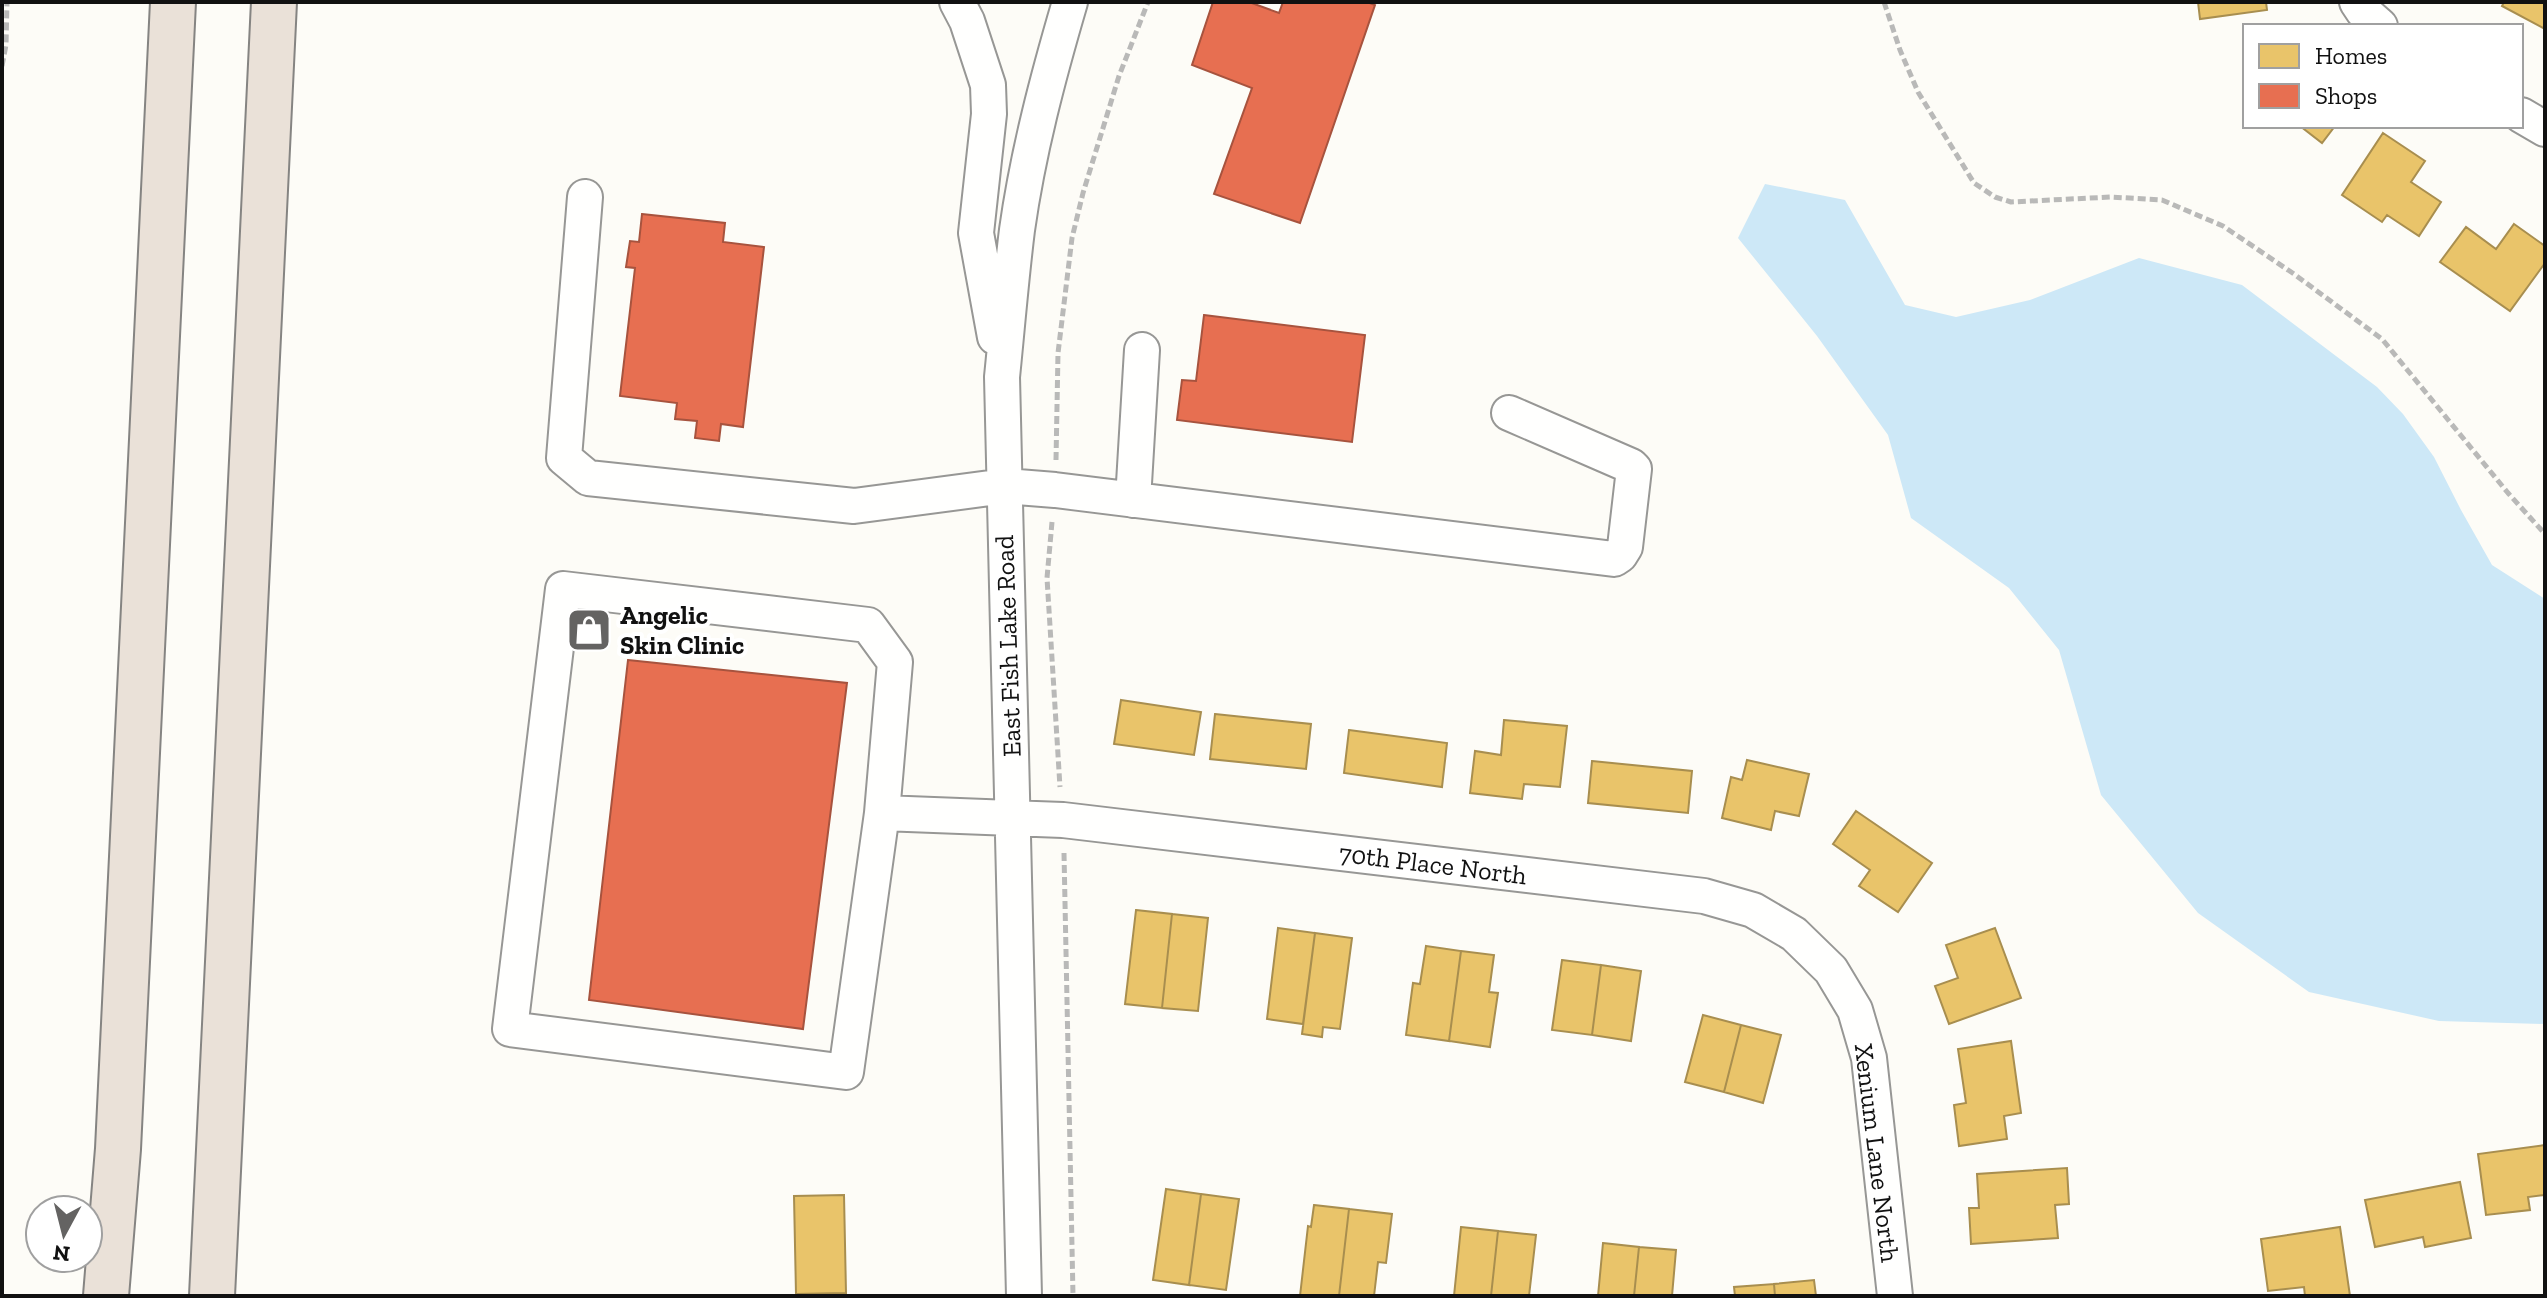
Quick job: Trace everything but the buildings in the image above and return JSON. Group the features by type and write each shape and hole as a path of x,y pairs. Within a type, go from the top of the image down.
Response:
{"highway":[{"path":"106,1296 118,1149 173,2"},
{"path":"212,1296 274,2"}],"street":[{"path":"957,2 967,21 988,85 989,114 976,233 1002,377"},
{"name":"East Fish Lake Road","path":"1024,1296 1002,377 1017,229 1047,82 1070,2"},
{"path":"2357,2 2378,24"},
{"path":"2523,116 2545,129"},
{"path":"585,197 564,458 588,478 854,506 1005,486 1614,559 1620,555 1625,547 1634,469 1509,413"},
{"path":"1133,500 1142,350"},
{"path":"563,589 868,625 895,662 882,813 846,1072 510,1029 563,589"},
{"name":"70th Place North","path":"882,813 1063,820 1704,896 1753,910 1794,934 1831,970"},
{"name":"Xenium Lane North","path":"1831,970 1855,1010 1869,1058 1895,1296"}],"path":[{"path":"2,66 7,2"},
{"path":"1073,1296 1063,820 1047,578 1055,490 1058,353 1072,238 1083,193 1119,76 1148,2"},
{"path":"1884,2 1918,92 1974,183 1995,197 2011,202 2111,197 2162,200 2223,226 2382,339 2545,534"}],"water":[{"path":"1765,184 1845,200 1905,305 1956,317 2030,300 2139,258 2242,285 2377,387 2403,414 2434,457 2492,565 2545,599 2545,1024 2439,1021 2309,992 2198,913 2101,795 2059,650 2009,588 1911,518 1888,435 1817,336 1738,238"}],"place":[{"name":"Angelic Skin Clinic","path":"589,630"}]}
